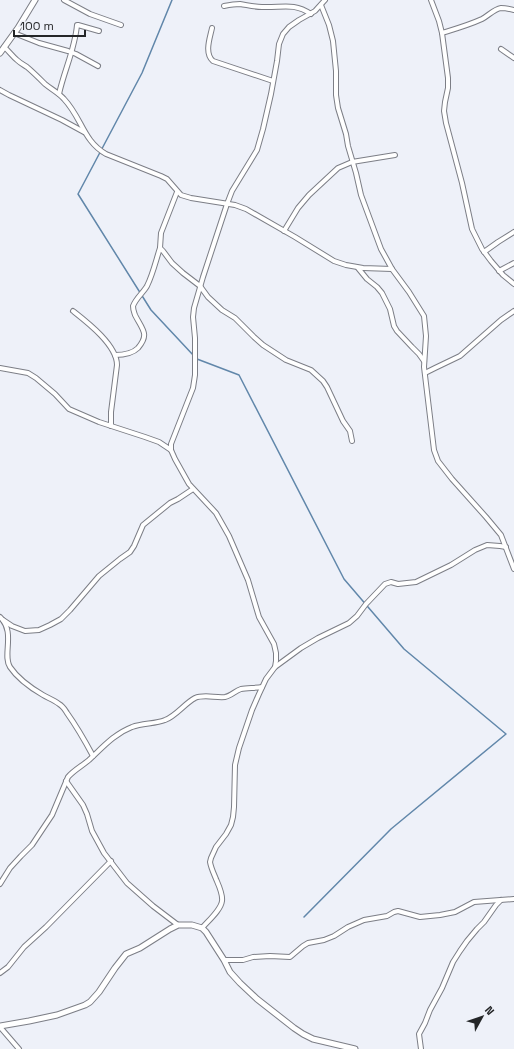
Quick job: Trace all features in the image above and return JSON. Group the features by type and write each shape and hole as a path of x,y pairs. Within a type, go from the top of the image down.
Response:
{"street":[{"path":"0,53 35,0"},
{"path":"64,0 90,14 121,25"},
{"path":"275,667 276,661 274,644 259,616 248,580 234,547 216,513 193,489 185,478 171,450 171,444 193,388 195,375 195,348 193,317 200,286 232,191 257,150 271,94 279,44 283,34 289,27 315,11 325,0"},
{"path":"431,0 442,33 448,78 448,88 444,111 446,123 462,183 472,229 484,252 502,275 514,284"},
{"path":"224,6 239,4 262,7 295,6 311,14"},
{"path":"321,5 329,25 333,41 338,108 365,208 381,248 392,269 424,316 426,336 424,361 434,450 438,461 452,479 501,535 514,569"},
{"path":"442,33 488,16 493,11 500,8 514,10"},
{"path":"59,94 77,25 99,31"},
{"path":"212,28 208,54 213,61 272,81"},
{"path":"14,33 39,43 71,52 98,66"},
{"path":"4,47 46,85 59,94 71,107 84,132 94,145 101,151 167,179 181,195 235,205 246,209 334,261 363,268 392,269"},
{"path":"501,49 514,58"},
{"path":"0,90 84,132"},
{"path":"284,231 298,208 309,195 338,168 352,162 394,155"},
{"path":"115,355 131,353 137,349 144,340 145,334 133,307 145,290 150,279 160,248 161,233 164,223 177,192"},
{"path":"484,252 514,232"},
{"path":"160,248 172,263 200,286 208,297 222,310 235,318 263,345 286,360 311,370 323,381 350,430 352,441"},
{"path":"499,271 514,263"},
{"path":"358,267 367,279 379,289 390,309 394,326 397,331 424,361"},
{"path":"73,311 96,329 117,360 111,412 111,426"},
{"path":"426,374 460,356 501,320 514,311"},
{"path":"0,368 28,373 55,394 69,409 99,422 145,436 159,442 171,450"},
{"path":"2,619 12,626 25,631 38,630 61,620 99,576 130,552 143,525 170,503 193,489"},
{"path":"202,928 221,906 222,902 210,858 226,834 233,817 234,765 252,710 266,679 275,667 301,648 349,623 385,584 391,582 398,584 416,582 487,545 506,547"},
{"path":"2,619 7,630 9,642 8,665 14,673 27,684 62,707 80,732 93,756"},
{"path":"0,884 10,868 32,846 39,836 52,815 68,777 108,741 133,727 161,722 168,719 194,698 206,696 225,697 230,696 240,689 262,687"},
{"path":"66,781 83,805 92,831 104,853 134,890 178,925"},
{"path":"0,973 8,968 24,947 46,927 111,860"},
{"path":"224,960 262,956 290,957 308,943 324,940 334,936 348,927 364,920 387,916 394,912 420,917 440,915 455,912 474,902 514,899"},
{"path":"421,1049 419,1034 453,962 477,929 501,900"},
{"path":"18,1049 0,1027 56,1015 85,1005 90,1002 99,992 126,954 140,948 178,925 192,925 202,928 206,932 230,972 240,983 303,1034 318,1040 355,1049"}],"waterway":[{"path":"172,0 142,73 78,194 151,310 194,356"},
{"path":"197,359 239,375 344,579 404,649 506,734 391,829 304,917"}]}
